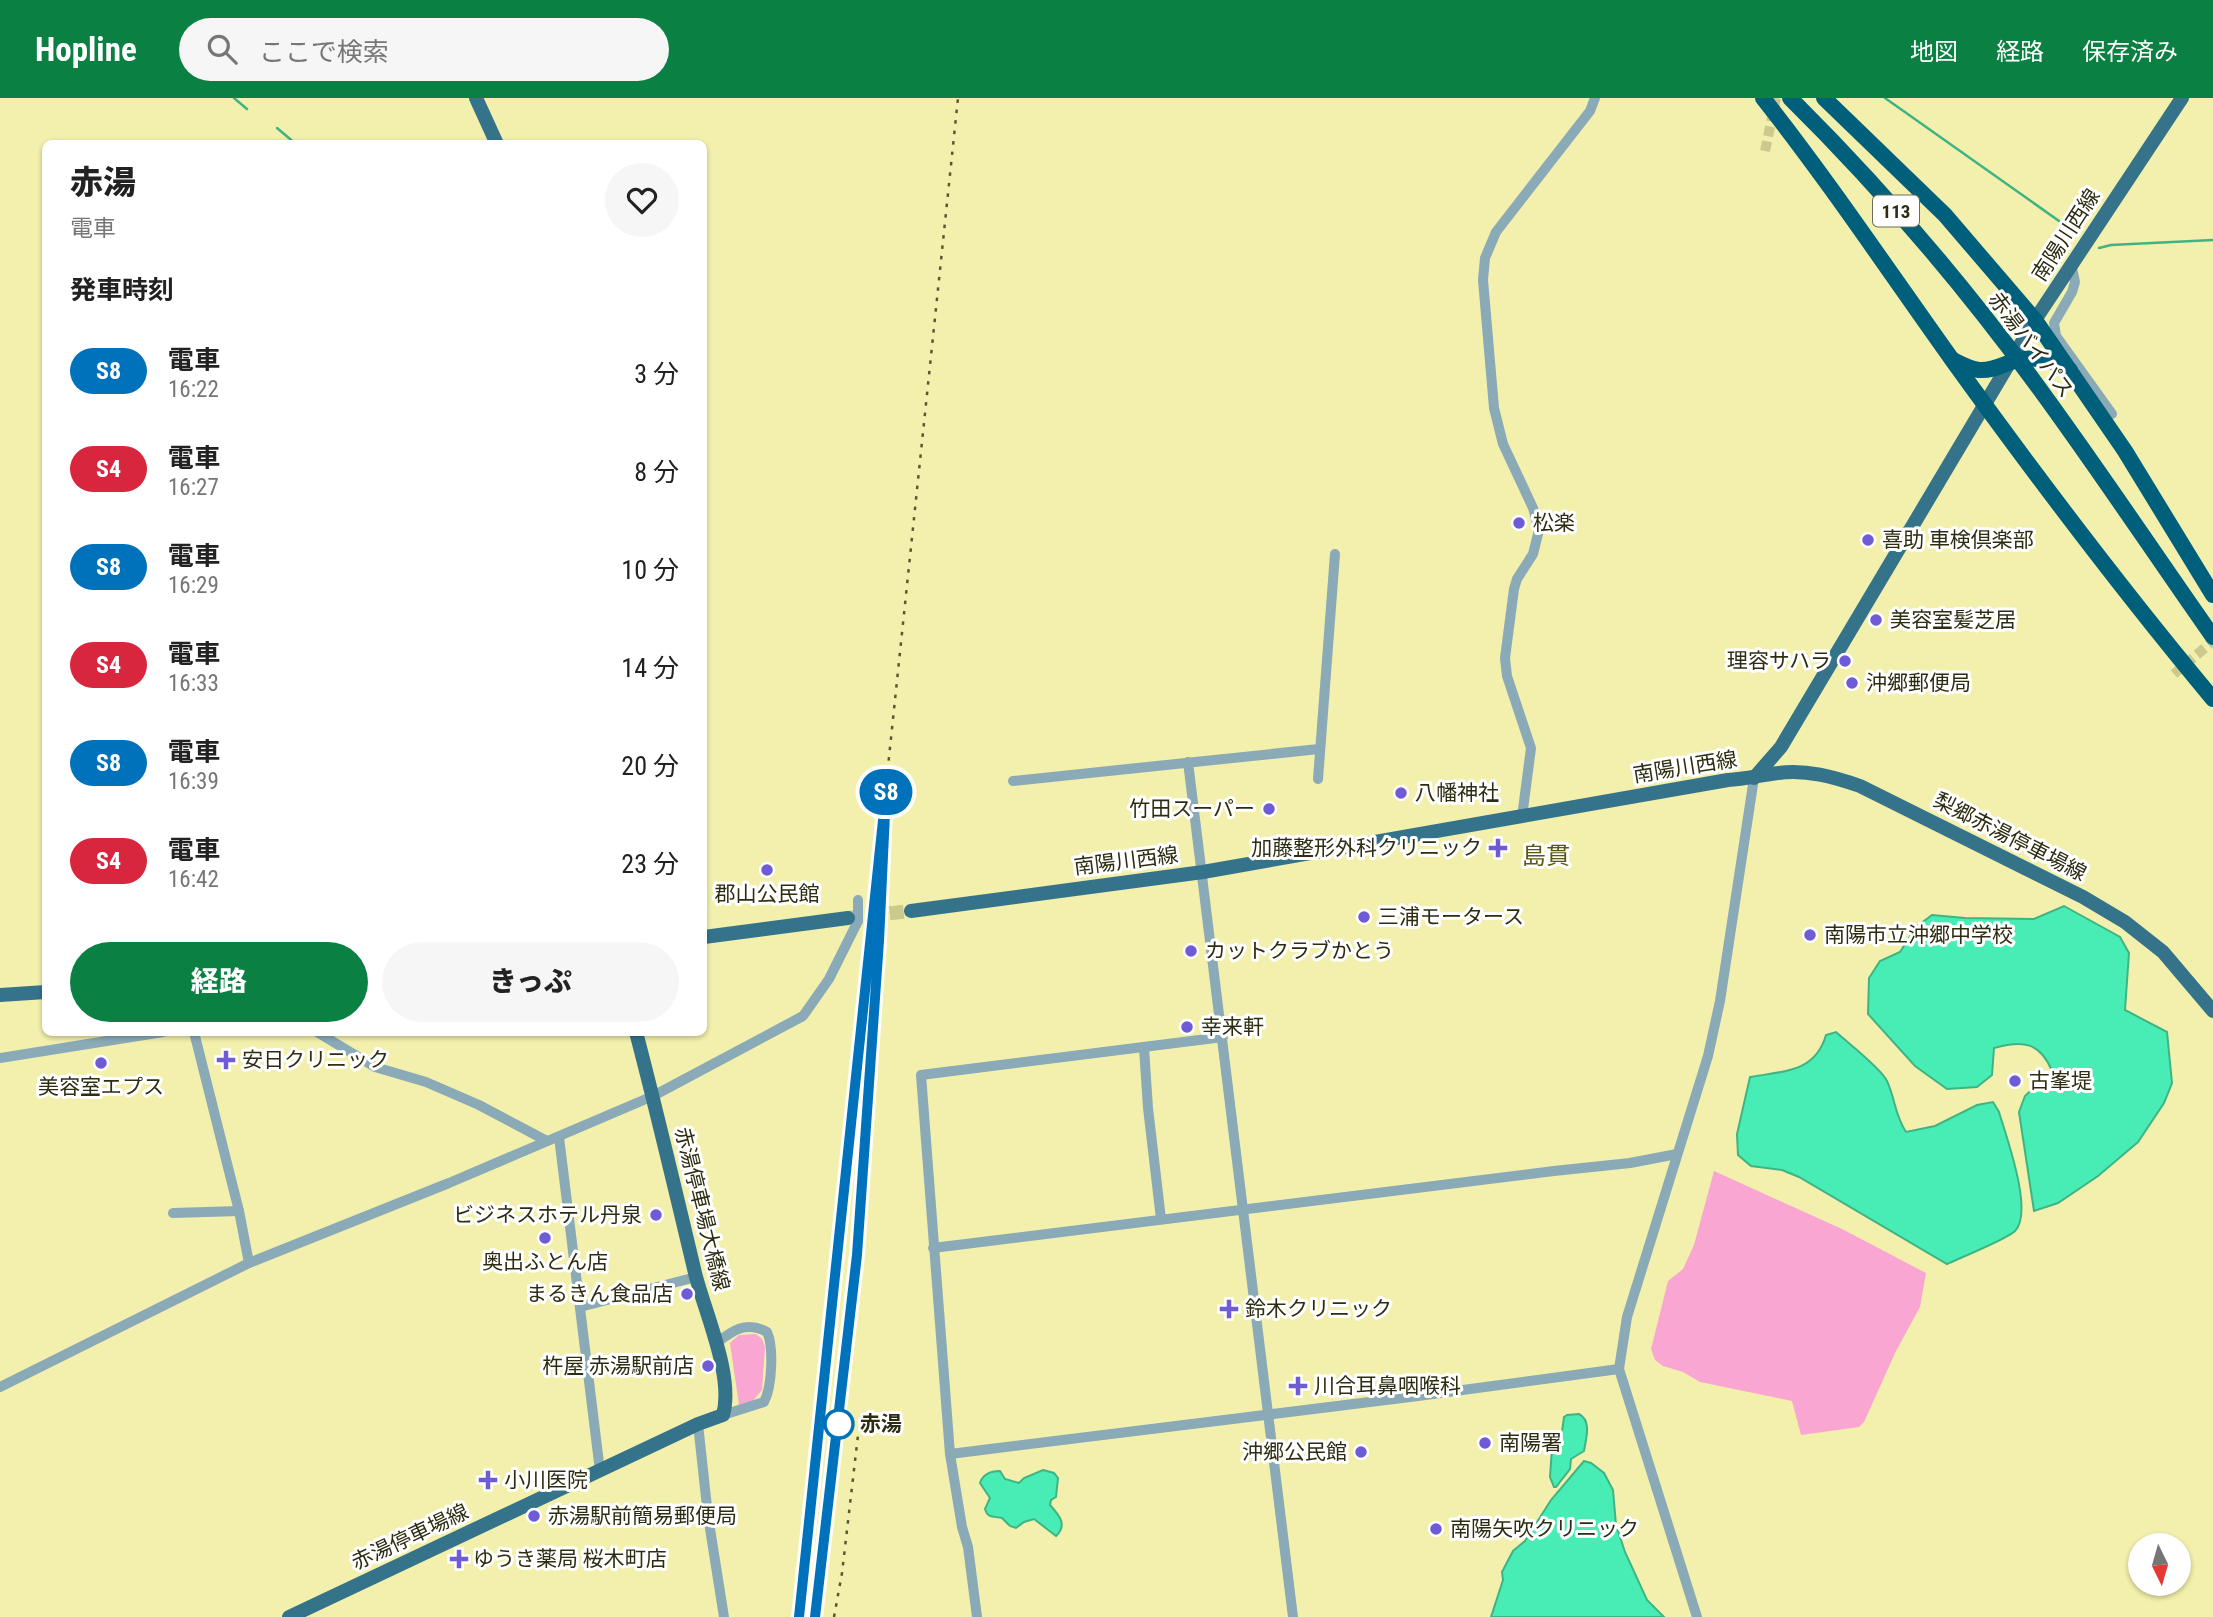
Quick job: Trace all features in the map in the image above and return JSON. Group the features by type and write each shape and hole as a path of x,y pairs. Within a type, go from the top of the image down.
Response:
{"highway":[{"path":"1763,98 1810,158 1953,360 2126,594 2213,699"},
{"name":"赤湯バイパス","path":"1790,98 1873,184 1995,331 2035,383 2213,637"},
{"path":"1824,98 1945,215 2035,320 2125,451 2213,595"},
{"path":"1953,360 1980,370 2043,358 2071,370"}],"main road":[{"path":"476,98 494,140"},
{"name":"南陽川西線","path":"911,911 1203,872 1693,785 1754,778 1781,747 2035,320 2182,98"},
{"name":"梨郷赤湯停車場線","path":"1754,778 1780,773 1823,775 1850,782 2016,863 2125,922 2163,952 2213,1011"},
{"path":"707,937 848,918"},
{"path":"0,995 42,992"},
{"name":"赤湯停車場大橋線","path":"637,1036 696,1277 725,1381 723,1415"},
{"name":"赤湯停車場線","path":"289,1617 698,1424 723,1415"}],"street":[{"path":"1522,817 1531,748 1507,676 1505,649 1514,589 1517,579 1533,554 1539,530 1533,508 1503,443 1494,408 1483,280 1485,258 1496,232 1590,111 1595,98"},
{"path":"2071,263 2075,282 2054,323 2056,336 2112,414"},
{"path":"1318,779 1335,554"},
{"path":"1013,781 1319,748"},
{"path":"1188,762 1293,1617"},
{"path":"1697,1617 1619,1369 1627,1317 1708,1056 1720,1001 1754,778"},
{"path":"0,1387 249,1263 449,1183 653,1096 803,1016 829,979 858,921 858,900"},
{"path":"0,1058 138,1036"},
{"path":"195,1036 239,1211 249,1263"},
{"path":"324,1036 375,1067 468,1100 547,1141"},
{"path":"977,1617 968,1547 961,1527 950,1454 921,1075 1223,1037"},
{"path":"1144,1048 1161,1220"},
{"path":"559,1137 600,1471"},
{"path":"933,1248 1630,1163 1677,1154"},
{"path":"173,1213 239,1211"},
{"path":"580,1307 696,1277"},
{"path":"715,1344 735,1328 750,1326 767,1332 771,1346 768,1391 764,1402 723,1415"},
{"path":"950,1454 1619,1369"},
{"path":"698,1424 708,1516 724,1617"}],"shaded area":[{"path":"2064,906 2120,937 2129,953 2125,1010 2167,1032 2172,1083 2164,1103 2138,1142 2098,1176 2058,1203 2034,1211 2019,1112 2025,1096 2052,1071 2047,1061 2036,1049 2022,1044 1994,1048 1992,1075 1977,1087 1947,1089 1915,1066 1868,1014 1869,978 1880,961 1900,952 1916,927 1932,915 2034,919"},
{"path":"1836,1032 1884,1076 1906,1132 1935,1126 1977,1105 1993,1102 1999,1112 2017,1173 2021,1208 2020,1221 2015,1231 1947,1264 1799,1177 1782,1170 1751,1166 1738,1155 1737,1134 1750,1077 1786,1071 1806,1063 1814,1057 1826,1035"},
{"path":"1714,1171 1842,1229 1926,1273 1920,1307 1896,1351 1864,1422 1859,1427 1801,1435 1792,1401 1700,1382 1655,1360 1651,1349 1668,1281 1683,1269 1694,1245"},
{"path":"756,1334 765,1347 762,1390 753,1401 739,1405 730,1343 739,1335"},
{"path":"1579,1414 1587,1425 1584,1451 1571,1459 1570,1469 1554,1487 1550,1477 1554,1440 1562,1432 1564,1417"},
{"path":"1584,1461 1604,1473 1613,1490 1616,1525 1625,1552 1647,1600 1664,1617 1491,1617 1503,1580 1502,1572 1513,1551 1525,1541 1551,1500"},
{"path":"1043,1470 1054,1473 1058,1478 1056,1497 1051,1500 1050,1505 1062,1524 1056,1536 1034,1519 1016,1528 1002,1518 988,1514 985,1509 990,1498 980,1483 985,1475 1000,1471 1005,1479 1019,1483"}],"waterway":[{"path":"234,98 247,109"},
{"path":"1885,98 2076,233"},
{"path":"277,128 291,140"},
{"path":"2099,248 2111,245 2213,240"}],"tunnel":[{"path":"1765,151 1776,98"},
{"path":"2174,674 2213,641"},
{"path":"848,918 911,911"}],"railway":[{"path":"799,1617 958,98"},
{"path":"815,1617 857,1255 877,966"},
{"path":"834,1617 842,1573 860,1418"}],"train":[{"name":"S8","path":"799,1617 886,792 879,941 857,1255 815,1617"}],"place":[{"name":"松楽","path":"1519,523"},
{"name":"喜助 車検倶楽部","path":"1868,540"},
{"name":"美容室髪芝居","path":"1876,620"},
{"name":"理容サハラ","path":"1845,661"},
{"name":"沖郷郵便局","path":"1852,683"},
{"name":"八幡神社","path":"1401,793"},
{"name":"竹田スーパー","path":"1269,809"},
{"name":"加藤整形外科クリニック","path":"1498,848"},
{"name":"郡山公民館","path":"767,870"},
{"name":"三浦モータース","path":"1364,917"},
{"name":"南陽市立沖郷中学校","path":"1810,935"},
{"name":"カットクラブかとう","path":"1191,951"},
{"name":"幸来軒","path":"1187,1027"},
{"name":"安日クリニック","path":"226,1060"},
{"name":"美容室エプス","path":"101,1063"},
{"name":"古峯堤","path":"2015,1081"},
{"name":"ビジネスホテル丹泉","path":"656,1215"},
{"name":"奥出ふとん店","path":"545,1238"},
{"name":"まるきん食品店","path":"687,1294"},
{"name":"鈴木クリニック","path":"1229,1309"},
{"name":"杵屋 赤湯駅前店","path":"708,1366"},
{"name":"川合耳鼻咽喉科","path":"1298,1386"},
{"name":"赤湯","path":"839,1424"},
{"name":"南陽署","path":"1485,1443"},
{"name":"沖郷公民館","path":"1361,1452"},
{"name":"小川医院","path":"488,1480"},
{"name":"赤湯駅前簡易郵便局","path":"534,1516"},
{"name":"南陽矢吹クリニック","path":"1436,1529"},
{"name":"ゆうき薬局 桜木町店","path":"459,1559"}],"district":[{"name":"島貫","path":"1546,856"}]}
